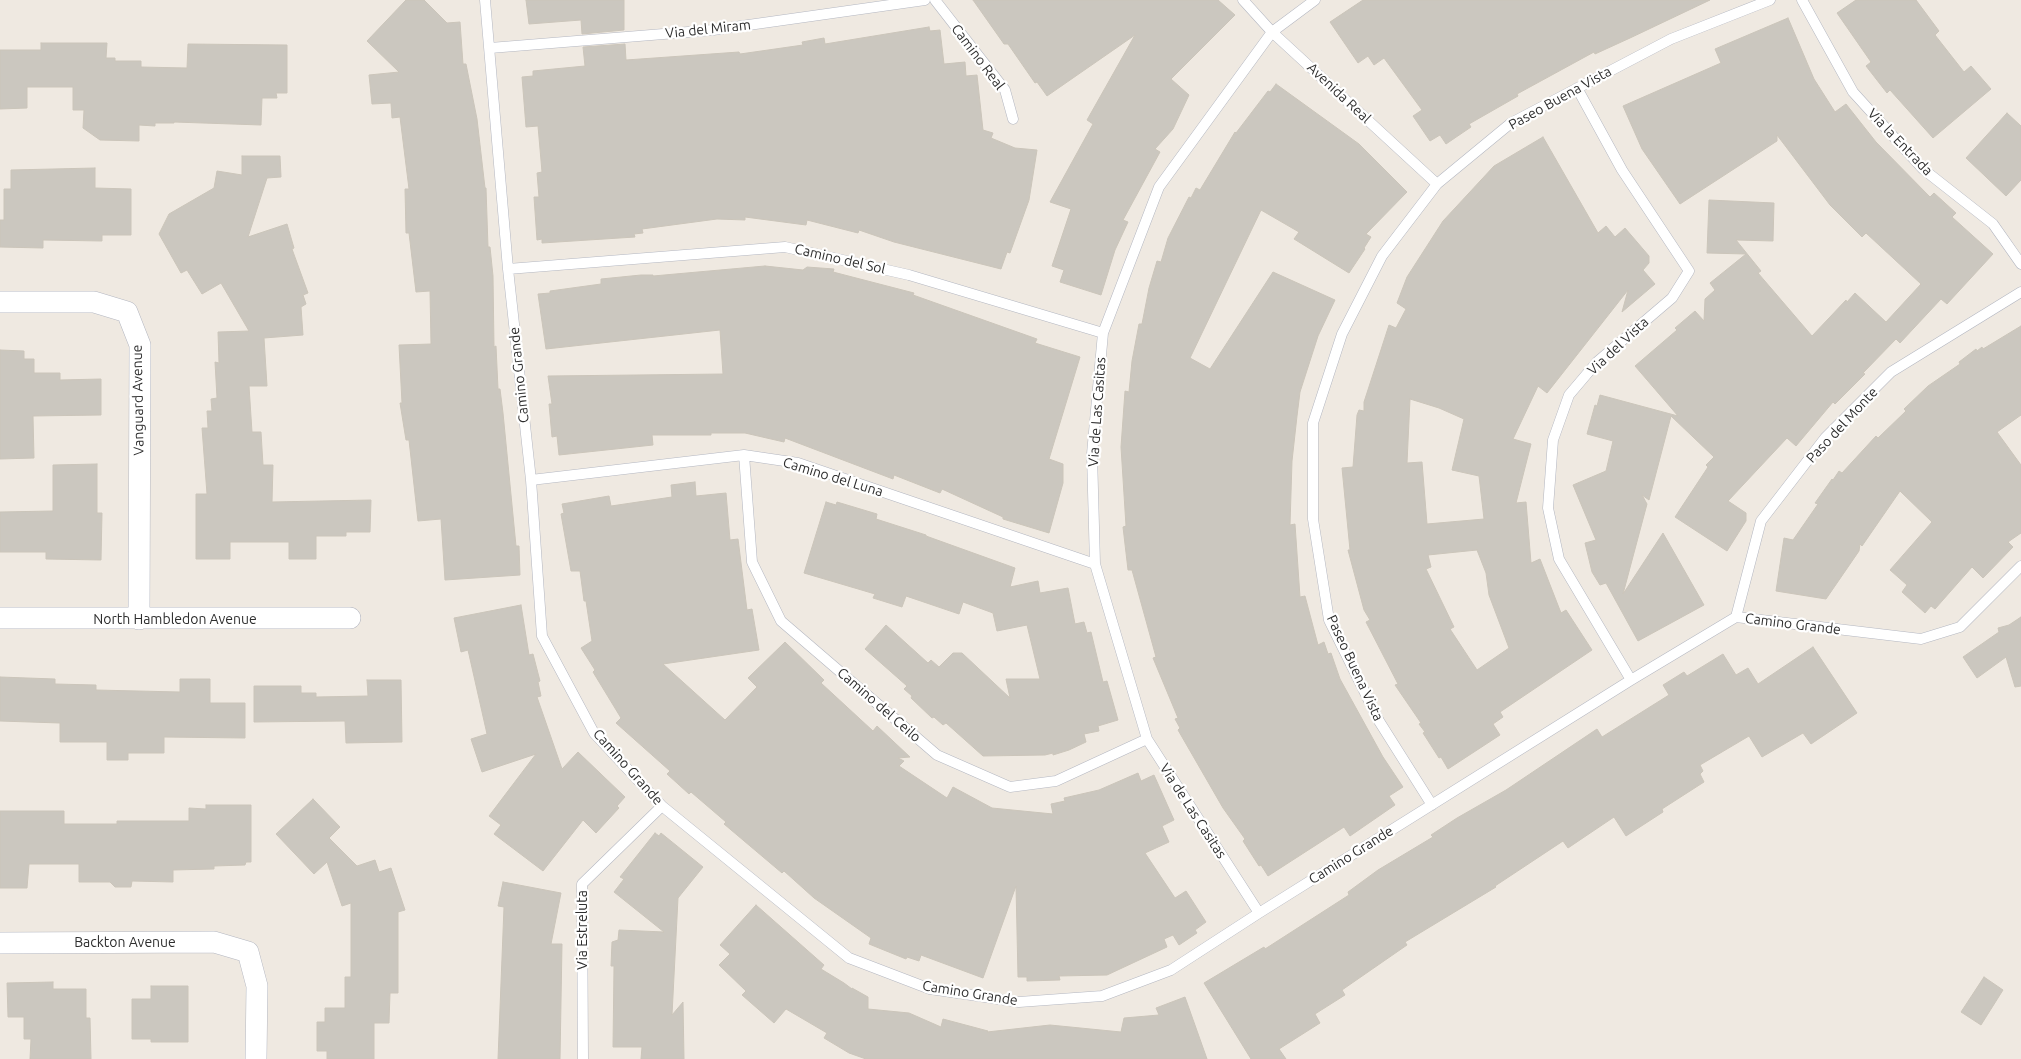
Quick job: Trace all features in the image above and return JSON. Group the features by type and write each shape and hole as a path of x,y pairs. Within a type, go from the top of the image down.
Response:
{"street":[{"name":"Vanguard Avenue","path":"0,302 94,302 127,312 140,345 139,619"},
{"name":"North Hambledon Avenue","path":"0,618 350,618"},
{"name":"Backton Avenue","path":"0,943 214,942 248,952 257,986 256,1059"}],"lane":[{"name":"Camino Grande","path":"485,0 508,269 531,480 542,636 594,733 662,806 849,958 930,989 1019,1002 1102,996 1171,970 1631,680 1736,617 1921,639 1960,627 2021,566"},
{"name":"Via del Miram","path":"490,48 713,30 925,0"},
{"name":"Camino Real","path":"935,0 1005,90 1013,119"},
{"name":"Avenida Real","path":"1243,0 1272,32 1437,184"},
{"name":"Via de Las Casitas","path":"1259,913 1147,739 1095,564 1092,454 1103,333 1159,187 1272,32 1315,0"},
{"name":"Paseo Buena Vista","path":"1432,805 1379,721 1329,620 1313,519 1313,423 1342,334 1382,256 1437,184 1511,123 1671,39 1770,0"},
{"name":"Via la Entrada","path":"1802,0 1853,92 1923,169 1993,224 2021,264"},
{"name":"Via del Vista","path":"1576,88 1622,170 1689,271 1672,298 1597,362 1569,395 1552,440 1548,508 1559,559 1631,680"},
{"name":"Camino del Sol","path":"508,269 785,247 909,275 1103,333"},
{"name":"Paso del Monte","path":"1736,617 1761,521 1825,438 1890,372 2021,292"},
{"name":"Camino del Luna","path":"531,480 744,455 798,463 1095,564"},
{"name":"Camino del Ceilo","path":"744,455 752,562 781,621 937,755 1010,787 1056,781 1147,739"},
{"name":"Via Estreluta","path":"583,1059 582,884 662,806"}],"building":[{"path":"406,0 424,0 447,23 460,22 463,64 466,64 477,119 486,188 488,247 490,247 493,276 494,347 496,346 498,389 500,389 503,413 516,546 519,546 520,575 445,580 441,519 418,521 409,440 406,440 400,403 402,403 399,345 431,344 430,291 416,292 409,233 406,233 405,189 409,189 400,117 392,118 391,103 372,104 369,75 399,72 367,41"},
{"path":"526,0 624,0 624,30 582,34 581,20 529,24"},
{"path":"973,0 1218,0 1235,15 1171,79 1189,95 1173,129 1155,149 1160,152 1123,220 1128,222 1115,250 1101,295 1060,282 1064,270 1052,266 1071,209 1050,202 1093,124 1087,120 1135,35 1047,96 1037,82 1035,83 1008,44 1004,44"},
{"path":"1363,0 1710,0 1595,54 1594,52 1517,94 1518,96 1469,124 1471,127 1446,144 1440,135 1430,141 1413,116 1422,110 1384,58 1374,65 1368,56 1358,63 1330,22"},
{"path":"1856,0 1916,0 1939,31 1935,35 1964,72 1971,66 1991,89 1933,138 1890,90 1887,93 1866,66 1871,62 1837,13"},
{"path":"1788,18 1814,79 1835,112 1846,104 1876,142 1930,197 1934,193 1956,213 1952,217 1993,254 1947,304 1941,299 1900,343 1896,339 1835,404 1833,402 1796,446 1787,438 1728,501 1746,513 1746,521 1727,551 1675,517 1708,467 1706,465 1714,457 1671,416 1649,500 1642,495 1647,504 1623,594 1663,533 1704,605 1638,641 1606,583 1600,585 1592,572 1585,543 1596,540 1573,485 1606,471 1613,441 1587,434 1595,405 1597,406 1600,395 1678,416 1635,366 1677,330 1675,328 1695,311 1704,321 1705,299 1715,290 1710,283 1746,254 1707,253 1709,200 1774,203 1773,241 1736,240 1761,271 1758,273 1812,336 1855,293 1886,322 1921,284 1866,233 1862,237 1830,205 1777,135 1777,141 1680,204 1642,149 1623,106 1721,63 1715,49"},
{"path":"929,27 930,31 940,30 944,64 965,62 966,76 977,75 983,130 993,133 991,138 1015,148 1037,150 1029,200 1010,253 1007,252 1001,269 894,242 859,230 858,233 807,220 806,225 745,217 745,220 717,219 642,229 643,233 634,234 635,237 542,243 542,239 537,240 534,197 539,197 537,173 542,172 538,126 526,127 522,77 533,76 533,71 585,66 583,47 625,44 626,60 739,52 740,54 803,45 802,42 824,38 825,44"},
{"path":"41,43 107,43 106,58 115,58 115,61 141,61 141,67 187,68 188,44 287,45 287,93 276,93 277,98 262,98 261,125 155,123 155,126 139,125 139,141 100,140 83,128 84,110 73,110 73,87 27,87 27,108 0,109 0,50 41,50"},
{"path":"1276,84 1359,144 1407,192 1366,234 1371,237 1349,273 1294,239 1299,232 1261,210 1190,358 1210,369 1273,272 1335,300 1318,336 1300,392 1297,416 1292,461 1290,525 1295,524 1300,597 1305,596 1318,645 1324,642 1328,654 1331,653 1340,679 1383,757 1403,787 1389,796 1395,805 1350,836 1344,827 1268,876 1261,865 1259,866 1243,841 1245,839 1223,808 1178,730 1180,728 1175,719 1178,718 1153,658 1156,657 1132,570 1128,570 1123,527 1126,526 1121,447 1125,391 1129,392 1132,361 1139,324 1142,324 1149,288 1157,261 1161,262 1168,238 1189,197 1191,198 1196,188 1200,190 1235,132 1268,91 1270,92"},
{"path":"2007,113 2021,126 2021,180 2006,196 1966,158"},
{"path":"1543,137 1598,233 1606,226 1615,237 1625,228 1649,256 1649,263 1643,270 1655,284 1622,312 1628,290 1547,393 1538,386 1513,439 1531,444 1516,503 1526,502 1531,563 1540,559 1561,613 1566,610 1592,650 1500,712 1503,717 1493,724 1500,735 1448,769 1423,733 1425,732 1419,724 1421,723 1395,685 1398,684 1366,622 1370,620 1364,610 1348,550 1350,550 1342,468 1353,467 1357,415 1359,410 1364,411 1364,402 1389,325 1396,328 1406,309 1397,303 1407,277 1443,221 1494,166","holes":["1410,399 1439,408 1464,419 1452,470 1479,476 1484,519 1427,524 1422,462 1407,463","1477,550 1486,573 1489,595 1509,648 1477,670 1450,629 1454,627 1426,569 1431,567 1428,555"]},
{"path":"242,156 280,156 281,177 267,178 248,237 287,224 294,248 292,249 308,293 303,295 306,304 301,307 303,335 264,338 267,386 249,386 252,432 261,432 263,465 273,465 272,502 371,500 370,532 346,532 346,536 316,536 316,559 289,559 289,542 230,542 230,559 196,559 196,494 207,494 202,428 208,428 207,411 212,411 211,399 217,398 215,362 219,363 218,332 249,331 221,283 202,294 187,270 181,273 159,234 169,214 214,188 217,171 242,175"},
{"path":"95,168 95,188 131,189 131,235 102,235 102,241 43,240 43,248 0,247 0,220 4,220 4,189 11,189 11,170"},
{"path":"765,266 803,270 807,267 834,269 833,272 914,293 913,295 1037,339 1035,343 1080,357 1049,459 1063,464 1063,483 1049,533 1003,519 1003,517 942,489 940,493 894,475 893,479 785,438 784,442 745,433 652,435 653,445 559,455 557,436 552,437 549,404 552,404 548,376 723,374 720,330 546,349 538,294 601,284 601,279"},
{"path":"2021,326 2021,415 1997,432 2021,465 2021,533 2008,542 2013,547 1983,578 1972,567 1935,609 1931,606 1925,613 1902,592 1907,585 1890,570 1932,522 1900,491 1862,546 1860,544 1859,551 1826,599 1776,591 1784,538 1793,540 1818,504 1815,503 1839,471 1842,473 1876,436 1878,438 1906,411 1904,409 1928,386 1960,364 1959,362 1976,349 1977,351 1982,347 1983,349"},
{"path":"0,350 24,351 24,359 34,359 34,373 60,373 60,380 101,379 101,415 33,416 34,458 0,459"},
{"path":"97,464 97,513 102,513 101,560 46,559 46,552 0,552 0,512 53,511 53,465"},
{"path":"695,482 696,496 726,493 730,540 738,539 747,610 752,609 759,650 663,664 725,720 757,687 748,678 785,642 824,680 821,683 873,731 877,726 910,757 898,758 904,761 899,766 947,798 953,787 992,808 1053,814 1051,804 1065,801 1064,798 1099,790 1138,773 1141,781 1154,775 1174,820 1162,826 1169,842 1145,853 1175,898 1186,891 1206,922 1195,930 1197,933 1179,945 1173,935 1164,939 1167,947 1107,975 1059,976 1060,980 1027,981 1027,977 1018,977 1016,886 983,978 921,955 919,961 907,957 906,959 869,944 871,938 814,898 784,871 782,873 724,824 726,822 691,792 689,794 667,774 670,771 616,723 621,718 581,648 592,641 580,571 571,571 561,514 564,513 562,504 609,496 611,506 672,497 671,485"},
{"path":"826,502 836,505 837,502 877,514 876,519 926,535 1015,568 1010,587 1038,581 1040,593 1068,588 1075,624 1084,622 1087,633 1091,632 1103,682 1107,681 1118,720 1098,726 1099,731 1084,734 1086,742 1053,755 1053,753 1045,755 983,756 946,723 943,725 934,717 932,718 911,698 912,696 904,689 907,686 865,649 886,625 928,663 931,660 939,667 953,653 962,653 1010,698 1006,679 1040,679 1027,625 997,631 993,613 963,602 959,614 906,596 902,607 873,598 875,594 804,573"},
{"path":"521,605 529,655 533,654 540,681 538,682 541,696 537,697 562,769 578,752 625,797 617,806 619,808 596,833 583,820 543,871 494,834 501,825 489,816 536,754 482,772 471,739 487,734 468,650 461,652 454,618"},
{"path":"2021,617 2021,686 2015,687 2006,657 1977,678 1963,657 1999,632 1998,628 2009,625"},
{"path":"1813,647 1857,713 1811,744 1803,733 1762,757 1749,736 1700,765 1703,771 1700,774 1704,782 1662,809 1663,812 1626,836 1614,817 1568,848 1563,841 1496,887 1405,942 1407,945 1342,990 1345,995 1315,1014 1320,1023 1279,1049 1286,1059 1251,1059 1204,983 1264,947 1265,949 1349,895 1348,892 1378,870 1433,837 1431,835 1457,818 1506,790 1597,729 1602,737 1669,695 1663,685 1684,672 1687,676 1723,654 1736,675 1748,668 1758,684"},
{"path":"0,677 55,679 55,684 96,685 96,690 180,692 180,679 210,679 210,703 245,703 245,738 164,737 164,753 128,753 128,760 107,760 107,742 60,742 60,723 0,721"},
{"path":"367,680 401,680 402,742 346,743 345,721 254,722 254,686 301,686 301,693 316,693 316,697 368,696"},
{"path":"313,799 340,827 329,838 357,866 375,860 379,872 391,868 405,910 398,912 398,993 390,993 389,1023 374,1023 374,1059 327,1059 327,1051 317,1051 317,1022 325,1022 325,1008 345,1008 345,977 351,977 351,903 342,906 327,862 314,874 276,834"},
{"path":"206,805 251,805 251,862 246,862 245,865 214,866 214,869 173,870 173,882 132,881 131,887 115,887 110,882 79,882 79,864 29,864 27,888 0,888 0,811 64,811 64,824 117,824 117,821 189,821 189,808 206,809"},
{"path":"655,833 659,836 661,833 703,867 678,898 672,1015 683,1002 684,1059 641,1059 642,1047 613,1047 614,966 611,966 612,942 618,940 619,930 664,932 614,892 624,879 620,877"},
{"path":"503,882 561,893 551,944 562,944 560,1059 498,1059 504,907 498,906"},
{"path":"756,905 824,965 821,969 868,997 868,1009 909,1013 941,1027 943,1019 987,1032 1050,1025 1121,1032 1124,1018 1159,1015 1156,1008 1185,997 1207,1059 866,1059 849,1053 824,1038 827,1033 786,1009 774,1023 742,995 746,991 719,965 730,954 720,945"},
{"path":"1984,977 2003,990 1981,1025 1961,1012"},
{"path":"53,982 53,989 86,989 86,1018 90,1018 91,1059 30,1059 31,1039 24,1039 24,1017 8,1017 7,983"},
{"path":"151,986 188,986 188,1042 151,1042 151,1039 132,1039 132,999 151,999"}]}
